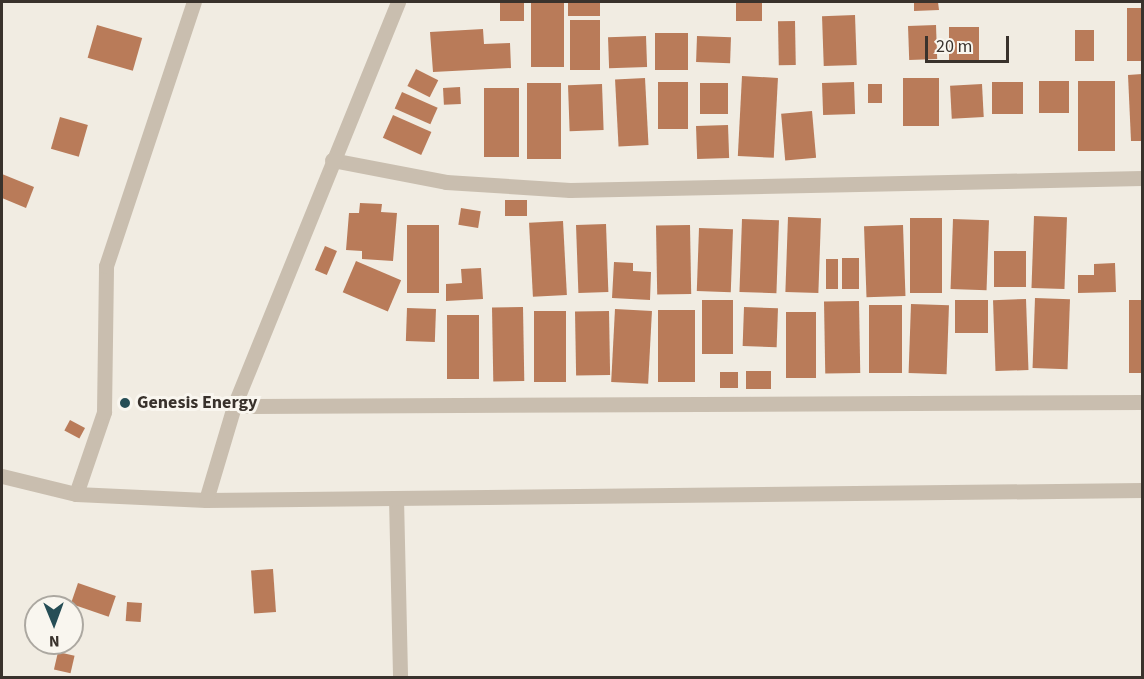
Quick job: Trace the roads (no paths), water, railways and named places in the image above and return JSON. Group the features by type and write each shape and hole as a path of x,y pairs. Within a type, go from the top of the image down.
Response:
{"street":[{"path":"76,494 104,412 106,266 194,2"},
{"path":"206,500 234,406 398,2"},
{"path":"332,160 446,182 570,190 1143,178"},
{"path":"234,406 1143,402"},
{"path":"2,476 76,494 206,500 1143,490"},
{"path":"396,498 400,678"}],"place":[{"name":"Genesis Energy","path":"125,403"}]}
